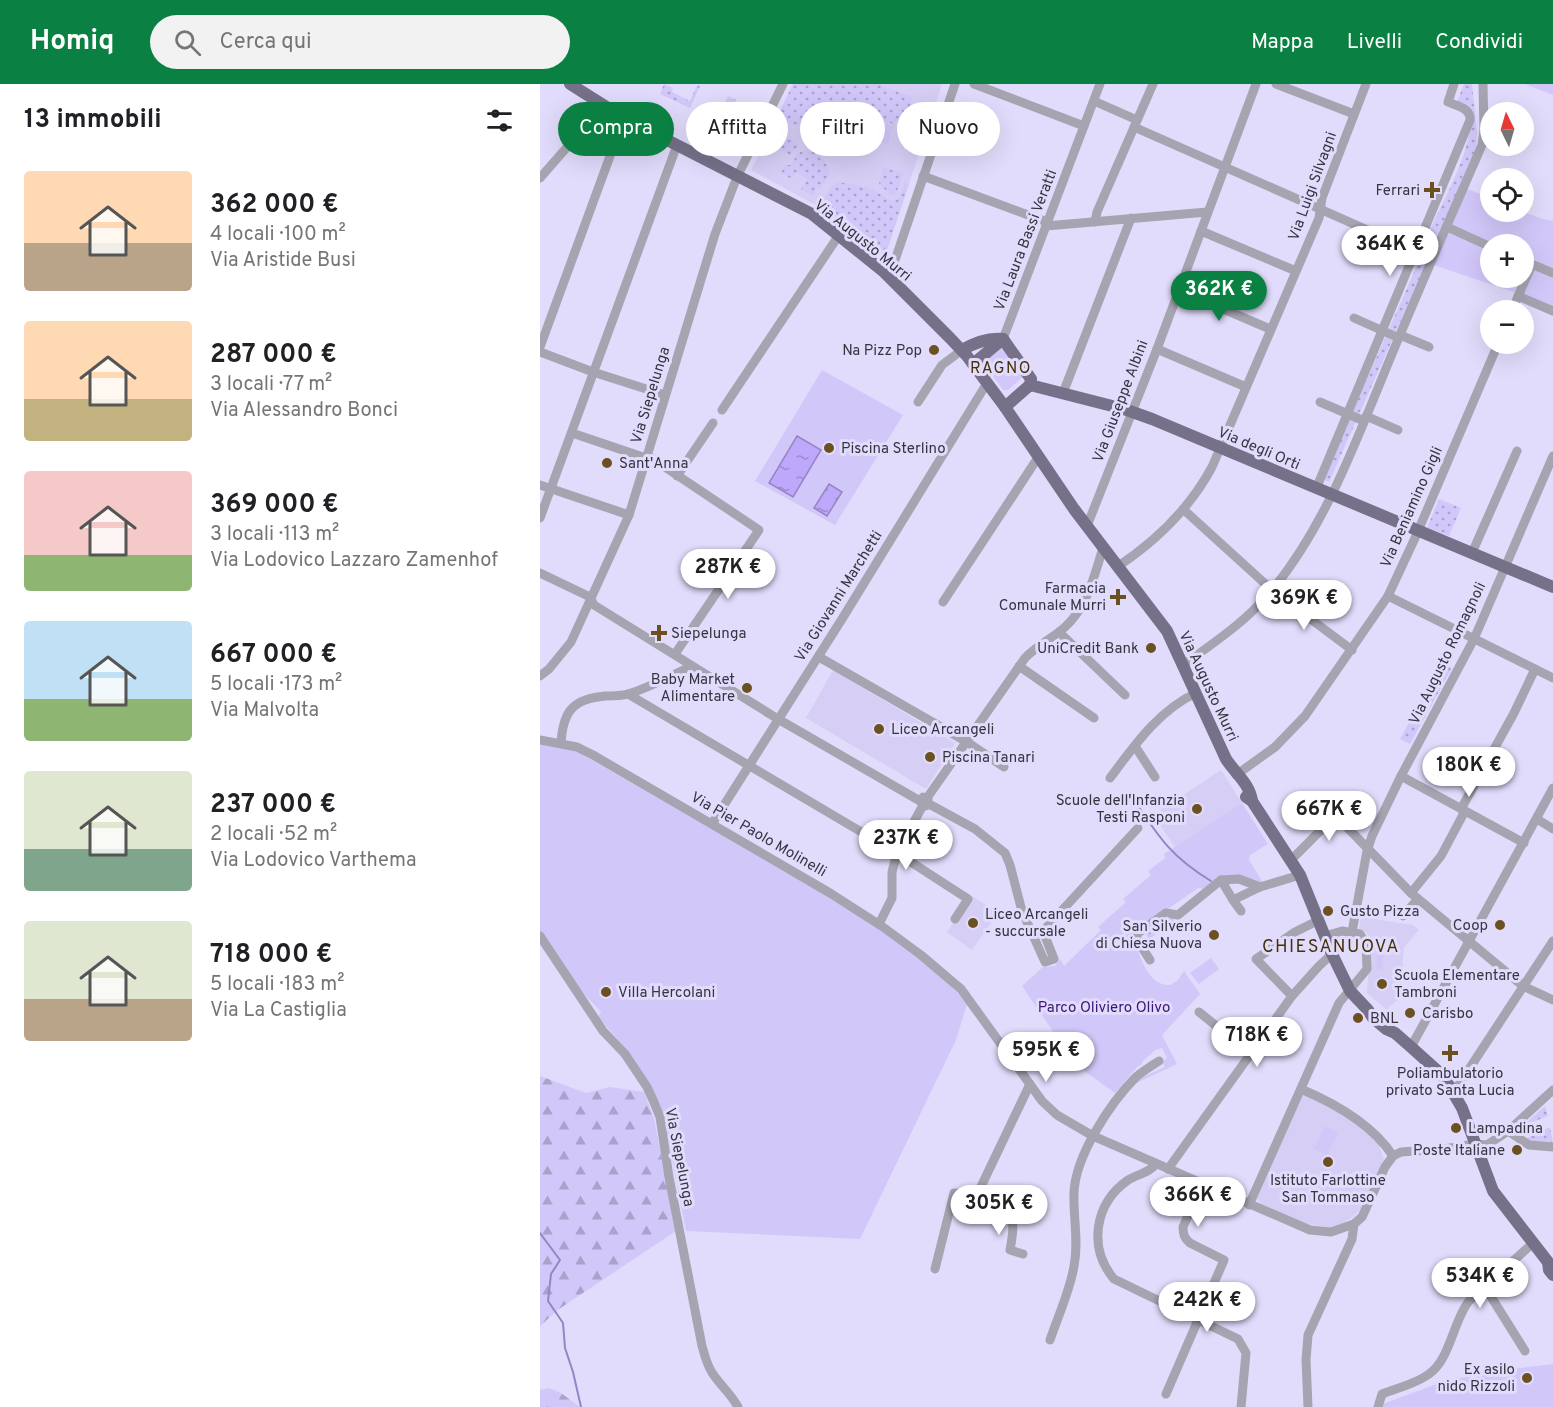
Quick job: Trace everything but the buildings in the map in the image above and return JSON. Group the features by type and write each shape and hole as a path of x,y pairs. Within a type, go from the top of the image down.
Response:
{"main road":[{"name":"Via Augusto Murri","path":"574,87 597,102"},
{"name":"Via Augusto Murri","path":"674,143 812,214 883,272 962,351 987,383 1087,526 1167,632 1236,775 1237,784 1245,796 1252,801 1300,874 1332,954 1350,991 1373,1018 1395,1033 1441,1074 1454,1092 1493,1191 1550,1263 1549,1270 1553,1275"},
{"path":"962,351 977,342 1003,339"},
{"path":"972,364 1003,339"},
{"path":"1003,339 1031,379 1030,385 1005,407"},
{"name":"Via degli Orti","path":"1030,385 1132,411 1553,587"}],"street":[{"path":"574,87 586,89 591,84"},
{"name":"Via Siepelunga","path":"540,676 549,669 571,642 629,515 712,245 737,177 783,84"},
{"path":"883,272 891,268 894,263 955,84"},
{"path":"974,84 1084,126"},
{"name":"Via Laura Bassi Veratti","path":"1003,339 1100,84"},
{"path":"1095,222 1097,212 1153,84"},
{"name":"Via Giuseppe Albini","path":"1087,526 1157,349 1256,84"},
{"path":"1276,84 1354,114"},
{"name":"Via Luigi Silvagni","path":"1117,567 1153,539 1184,510 1203,483 1319,218 1322,198 1366,84"},
{"path":"1316,489 1470,120 1467,110 1448,102 1454,84"},
{"path":"1184,665 1238,625 1272,590 1307,542 1365,419 1482,144 1483,84"},
{"path":"1094,101 1225,167 1415,251 1434,254"},
{"path":"540,518 677,145"},
{"path":"540,178 559,156"},
{"path":"540,347 610,156"},
{"path":"923,176 1047,224 1208,212"},
{"path":"1063,393 1131,218"},
{"path":"1447,227 1480,242"},
{"path":"1201,231 1296,271"},
{"path":"722,410 840,236"},
{"path":"1534,265 1553,273"},
{"path":"1516,300 1520,288"},
{"path":"1179,290 1270,329"},
{"path":"1518,296 1553,312"},
{"path":"1353,318 1430,347"},
{"path":"1157,349 1246,387"},
{"path":"918,402 942,365 962,351"},
{"path":"540,352 665,395"},
{"name":"Via Beniamino Gigli","path":"1236,775 1291,733 1316,701 1388,596 1494,354"},
{"name":"Via Giovanni Marchetti","path":"712,824 819,657 987,383"},
{"path":"1320,402 1348,415 1398,430"},
{"path":"677,476 713,423"},
{"path":"572,433 646,457 759,530 675,654"},
{"path":"1472,553 1516,451"},
{"path":"942,602 1039,456"},
{"name":"Via Augusto Romagnoli","path":"1352,932 1367,850 1372,836 1401,776 1474,639 1553,456"},
{"path":"540,485 629,515"},
{"path":"1184,510 1272,590 1352,650"},
{"path":"879,924 892,898 892,872 897,853 924,802 1019,666 1034,650 1059,632 1083,606 1103,548"},
{"path":"540,573 590,597 594,604 778,719 975,829 1005,853 1022,911 1046,962 1054,958 1044,931 1138,828"},
{"path":"1388,596 1553,678"},
{"path":"1059,632 1125,695"},
{"path":"819,657 967,742 1004,766"},
{"path":"561,743 562,725 569,711 579,701 593,697 628,694 692,666"},
{"path":"1019,666 1094,718"},
{"path":"1403,916 1441,856 1515,713 1535,669"},
{"path":"1110,778 1163,715 1180,700 1196,693"},
{"path":"628,694 897,853 968,899 955,919"},
{"name":"Via Pier Paolo Molinelli","path":"540,740 577,747 593,755 879,924 961,989 1042,1101 1057,1115 1093,1136 1310,1230 1320,1232 1342,1230 1354,1224"},
{"path":"1135,746 1155,777"},
{"path":"1401,776 1524,843"},
{"path":"1411,1047 1553,788"},
{"path":"1292,859 1332,819 1336,818 1348,827 1367,850 1415,896 1523,986 1553,1000"},
{"path":"1537,819 1553,829"},
{"path":"1233,900 1260,887 1300,874"},
{"path":"1150,960 1136,938 1138,933 1166,913 1178,915 1221,880 1239,879 1260,887"},
{"path":"1221,880 1242,911"},
{"path":"1292,996 1256,959 1295,932 1319,920"},
{"path":"1249,1204 1339,1003 1353,984 1365,974 1367,966 1365,941 1360,934 1342,931 1325,936"},
{"name":"Via Siepelunga","path":"540,936 603,1031 625,1054 653,1100 660,1117 669,1177 702,1346 713,1374 738,1407"},
{"path":"1454,1092 1553,941"},
{"path":"1168,1169 1292,996 1332,954"},
{"path":"1199,1012 1251,1054"},
{"path":"1050,1340 1071,1280 1077,1245 1075,1182 1093,1136 1117,1101 1137,1076 1159,1061"},
{"path":"977,1195 1030,1084"},
{"path":"1301,1089 1340,1107 1382,1142 1393,1156"},
{"path":"1308,1407 1306,1360 1308,1335 1352,1239 1354,1224 1362,1217 1386,1165 1393,1156 1401,1152 1475,1144 1487,1145 1553,1090"},
{"path":"1504,1133 1529,1145 1553,1147"},
{"path":"1156,1164 1152,1169 1128,1180 1111,1197 1101,1218 1097,1242 1102,1263 1114,1279 1238,1339 1246,1353 1241,1407"},
{"path":"1166,1394 1224,1260 1190,1243 1185,1239 1183,1233 1183,1227 1202,1184"},
{"path":"935,1269 954,1193 977,1195 1000,1203 1011,1214 1015,1226 1010,1250 1023,1254"},
{"path":"1077,1245 1097,1242"},
{"path":"1378,1407 1382,1394 1419,1381 1431,1373 1442,1358 1462,1310 1533,1243"},
{"path":"1485,1287 1525,1351"}],"shaded area":[{"path":"793,84 942,84 936,102 897,102 897,156 918,156 886,253 881,255 819,207 751,170 758,156 788,156 788,102 784,102"},
{"name":"Liceo Arcangeli","path":"833,670 955,743 926,789 806,718"},
{"name":"Scuole dell'Infanzia Testi Rasponi","path":"1221,770 1242,803 1175,847 1153,815"},
{"name":"Liceo Arcangeli - succursale","path":"972,896 998,913 972,950 947,932"},
{"path":"1361,917 1413,925 1419,930 1404,947 1400,998 1390,1006 1388,1011 1367,993 1370,940 1366,932 1359,929"},
{"name":"Istituto Farlottine San Tommaso","path":"1304,1094 1326,1099 1376,1137 1384,1160 1360,1210 1341,1224 1330,1227 1308,1224 1261,1204 1257,1198"}],"green space":[{"path":"664,84 673,88 672,92 690,101 697,85 700,86 693,102 686,102 686,106 660,94"},
{"path":"793,84 882,84 882,86 913,97 911,102 897,102 897,119 894,124 885,121 885,102 800,102 800,126 788,123 788,102 784,102"},
{"path":"1464,84 1472,84 1477,133 1476,149 1438,235 1429,232 1463,158 1471,126 1473,110 1457,102"},
{"path":"1525,84 1553,84 1553,95"},
{"path":"728,96 736,100 735,102 725,102"},
{"path":"885,124 893,126 888,144 885,143"},
{"path":"788,139 799,145 790,155 788,154"},
{"path":"800,152 800,156 821,156 830,174 813,196 801,189 808,179 796,173 792,179 781,173 785,165 791,165"},
{"path":"883,167 903,173 896,194 890,194 879,184"},
{"path":"837,183 866,187 894,201 899,198 905,183 909,184 886,253 881,255 819,207 831,187"},
{"path":"1467,189 1480,194 1480,222 1534,222 1534,216 1553,221 1553,309 1501,288 1534,288 1534,234 1480,234 1480,281 1434,265"},
{"path":"1418,263 1425,266 1329,482 1323,479"},
{"path":"1003,347 1025,375 1008,390 1003,390 983,362"},
{"name":"Piscina Sterlino","path":"822,370 903,415 835,525 755,481"},
{"path":"1439,499 1461,508 1449,536 1427,528"},
{"path":"1442,663 1452,668 1410,744 1400,739"},
{"path":"540,743 578,752 873,922 923,959 967,1004 956,1040 860,1239 686,1231 663,1114 654,1091 618,1040 598,1017 601,1012 569,978 540,931"},
{"name":"Parco Oliviero Olivo","path":"1242,803 1268,844 1250,855 1249,860 1264,884 1238,876 1225,876 1203,889 1198,888 1132,934 1145,967 1155,980 1170,985 1178,980 1184,971 1200,994 1162,1035 1177,1064 1134,1084 1138,1079 1165,1067 1162,1062 1167,1058 1162,1048 1155,1050 1115,1093 1076,1065 1022,986 1043,967 1055,966 1060,959 1064,966 1101,930 1098,927 1126,902 1123,899 1151,875 1148,871 1165,858 1164,854"},
{"path":"1167,915 1175,921 1149,939 1144,931"},
{"path":"1378,946 1384,946 1382,970 1376,969"},
{"path":"1211,958 1219,969 1199,984 1190,973"},
{"path":"540,1076 586,1093 610,1087 644,1092 654,1118 676,1231 559,1309 540,1326"},
{"path":"1545,1106 1548,1116 1528,1124 1528,1121"},
{"path":"1325,1126 1338,1133 1327,1155 1314,1149"},
{"path":"1550,1127 1553,1143 1529,1142 1525,1139"},
{"path":"1553,1364 1553,1407 1380,1407 1380,1405 1442,1382 1487,1372"},
{"path":"549,1388 561,1393 580,1407 540,1407 540,1390"}],"water":[{"path":"797,436 821,450 793,497 769,483"},
{"path":"829,484 842,492 827,516 814,508"}],"waterway":[{"path":"1136,803 1168,847 1211,881"},
{"path":"540,1233 560,1260 551,1274 548,1301 563,1323 565,1348 581,1407"}],"place":[{"name":"Ferrari","path":"1432,190"},
{"name":"Na Pizz Pop","path":"934,350"},
{"name":"Piscina Sterlino","path":"829,448"},
{"name":"Sant'Anna","path":"607,463"},
{"name":"Farmacia Comunale Murri","path":"1118,597"},
{"name":"Siepelunga","path":"659,633"},
{"name":"UniCredit Bank","path":"1151,648"},
{"name":"Baby Market Alimentare","path":"747,688"},
{"name":"Liceo Arcangeli","path":"879,729"},
{"name":"Piscina Tanari","path":"930,757"},
{"name":"Scuole dell'Infanzia Testi Rasponi","path":"1197,809"},
{"name":"Gusto Pizza","path":"1328,911"},
{"name":"Liceo Arcangeli - succursale","path":"973,923"},
{"name":"Coop","path":"1500,925"},
{"name":"San Silverio di Chiesa Nuova","path":"1214,935"},
{"name":"Scuola Elementare Tambroni","path":"1382,984"},
{"name":"Villa Hercolani","path":"606,992"},
{"name":"Carisbo","path":"1410,1013"},
{"name":"BNL","path":"1358,1018"},
{"name":"Poliambulatorio privato Santa Lucia","path":"1450,1053"},
{"name":"Lampadina","path":"1456,1128"},
{"name":"Poste Italiane","path":"1517,1150"},
{"name":"Istituto Farlottine San Tommaso","path":"1328,1162"},
{"name":"Ex asilo nido Rizzoli","path":"1527,1378"}],"district":[{"name":"RAGNO","path":"1001,367"},
{"name":"CHIESANUOVA","path":"1331,946"}]}
